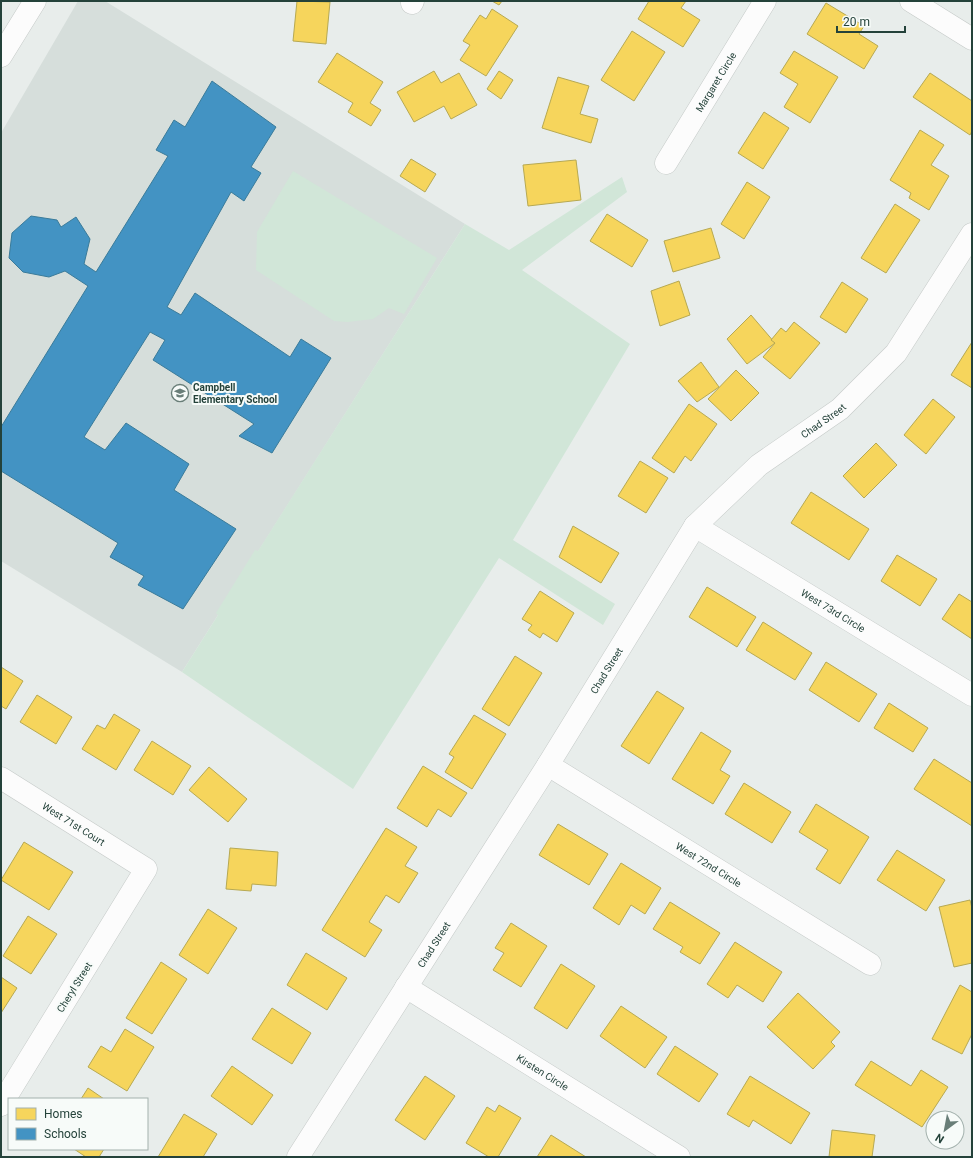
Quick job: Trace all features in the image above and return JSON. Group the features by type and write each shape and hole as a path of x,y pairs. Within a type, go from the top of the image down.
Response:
{"street":[{"path":"1,56 35,1"},
{"name":"Margaret Circle","path":"666,163 765,1"},
{"path":"911,1 972,39"},
{"name":"Chad Street","path":"298,1157 548,765 695,526 759,465 840,409 896,353 972,234"},
{"name":"West 73rd Circle","path":"695,526 972,695"},
{"name":"West 72nd Circle","path":"548,765 870,964"},
{"name":"West 71st Court","path":"1,778 146,869"},
{"name":"Cheryl Street","path":"1,1105 146,869"},
{"name":"Kirsten Circle","path":"406,987 679,1157"}],"shaded area":[{"name":"Campbell Elementary School","path":"78,1 105,1 465,224 182,672 1,561 1,133"}],"green space":[{"path":"293,171 437,258 404,314 389,308 373,319 347,322 334,321 256,270 257,232"},
{"path":"622,177 627,192 522,270 630,344 513,540 615,604 603,625 499,558 353,789 182,672 218,615 216,613 255,550 258,551 465,224 509,250"}],"building: Homes":[{"path":"297,1 330,2 326,44 293,41"},
{"path":"492,1 502,1 499,5"},
{"path":"649,1 686,1 681,8 700,20 683,47 638,19"},
{"path":"826,3 864,26 859,34 878,46 864,69 807,34"},
{"path":"492,9 518,26 486,76 460,60 470,45 463,41 480,15 486,19"},
{"path":"632,31 665,52 634,101 601,80"},
{"path":"794,51 838,77 810,123 784,107 798,84 780,73"},
{"path":"337,53 383,82 370,103 381,110 371,126 348,112 353,103 318,82"},
{"path":"434,71 441,83 459,73 477,105 451,119 444,106 414,122 397,92"},
{"path":"499,71 513,80 501,99 487,89"},
{"path":"930,73 972,101 972,131 970,135 913,97"},
{"path":"558,77 589,86 580,114 598,119 591,143 542,128"},
{"path":"764,112 789,128 763,169 738,153"},
{"path":"920,130 944,145 931,165 949,176 929,210 909,198 911,193 890,180"},
{"path":"411,159 436,174 425,192 400,176"},
{"path":"576,160 581,200 528,206 523,165"},
{"path":"747,182 770,197 744,239 721,224"},
{"path":"895,204 920,220 886,273 861,258"},
{"path":"607,214 648,240 632,267 590,241"},
{"path":"711,228 720,258 673,272 664,241"},
{"path":"679,281 690,315 660,326 651,291"},
{"path":"842,282 868,299 846,333 820,317"},
{"path":"751,315 775,343 747,364 727,339"},
{"path":"794,322 820,343 790,379 763,357 775,343 771,340 781,328 786,332"},
{"path":"972,342 972,388 951,375"},
{"path":"701,362 719,387 697,402 678,381"},
{"path":"736,370 759,393 731,421 708,399"},
{"path":"933,399 955,417 926,454 904,435"},
{"path":"689,404 717,424 691,461 685,456 674,473 652,458"},
{"path":"876,443 897,465 864,498 843,476"},
{"path":"640,461 668,478 646,513 618,496"},
{"path":"811,492 869,529 849,560 791,523"},
{"path":"573,526 619,553 601,583 559,557"},
{"path":"897,555 937,579 920,606 881,581"},
{"path":"707,587 756,617 737,647 689,617"},
{"path":"540,591 574,613 557,642 543,633 540,638 528,630 532,625 522,619"},
{"path":"959,594 972,602 972,639 942,619"},
{"path":"763,622 812,653 795,680 746,650"},
{"path":"515,656 542,673 509,726 482,709"},
{"path":"826,662 877,694 859,722 809,690"},
{"path":"1,667 23,681 6,709 1,706"},
{"path":"657,691 684,708 649,764 621,746"},
{"path":"37,695 72,717 56,744 20,722"},
{"path":"889,703 928,728 913,752 874,728"},
{"path":"114,714 140,730 116,770 82,749 97,725 105,729"},
{"path":"474,715 506,734 472,789 445,772 454,757 449,754"},
{"path":"701,732 731,751 720,770 730,776 713,804 672,779"},
{"path":"152,741 191,766 173,795 134,770"},
{"path":"934,759 972,783 972,826 914,789"},
{"path":"423,766 467,793 451,817 438,809 427,827 397,808"},
{"path":"209,767 247,799 228,822 189,790"},
{"path":"744,783 791,812 772,843 725,814"},
{"path":"816,804 869,837 840,884 816,869 828,850 799,832"},
{"path":"558,824 608,854 589,885 539,855"},
{"path":"386,828 417,847 405,866 418,873 399,903 386,895 369,922 382,930 365,957 322,930"},
{"path":"24,842 73,872 49,910 1,880"},
{"path":"230,848 278,852 276,886 252,884 251,891 226,889"},
{"path":"897,850 945,880 926,911 877,880"},
{"path":"621,863 661,888 645,914 631,905 619,925 593,908"},
{"path":"970,900 972,908 972,963 954,967 939,907"},
{"path":"670,902 720,933 700,964 680,952 683,947 653,929"},
{"path":"208,909 237,928 208,974 179,955"},
{"path":"28,916 57,934 31,974 3,956"},
{"path":"511,923 547,946 521,987 493,970 504,953 495,948"},
{"path":"735,942 782,972 763,1002 737,985 728,998 707,984"},
{"path":"306,953 347,978 327,1010 287,985"},
{"path":"161,962 187,979 152,1034 126,1018"},
{"path":"561,964 595,986 567,1029 534,1008"},
{"path":"1,977 17,988 1,1013"},
{"path":"960,985 972,992 972,1034 962,1054 932,1039"},
{"path":"798,993 840,1032 831,1042 835,1046 813,1069 767,1027"},
{"path":"621,1006 667,1037 645,1068 600,1036"},
{"path":"272,1008 311,1033 292,1064 252,1039"},
{"path":"125,1029 154,1047 127,1091 88,1067 101,1046 111,1052"},
{"path":"675,1046 718,1074 699,1102 657,1074"},
{"path":"871,1061 911,1086 921,1070 948,1087 933,1110 925,1110 925,1122 922,1127 855,1085"},
{"path":"232,1066 273,1095 252,1125 211,1096"},
{"path":"425,1076 455,1096 425,1140 395,1120"},
{"path":"750,1076 810,1113 791,1144 753,1120 749,1127 727,1114"},
{"path":"88,1088 103,1098 82,1098"},
{"path":"499,1105 521,1118 498,1157 489,1157 466,1143 487,1107 495,1112"},
{"path":"184,1114 217,1134 203,1157 158,1157"},
{"path":"832,1130 875,1135 872,1157 829,1157"},
{"path":"551,1135 586,1157 537,1157"},
{"path":"76,1150 103,1150 99,1157 86,1157"}],"building: Schools":[{"path":"212,81 276,127 251,167 261,173 244,201 231,192 167,307 181,315 195,293 290,357 301,339 331,358 272,453 239,436 254,424 153,360 165,340 150,332 84,437 105,450 126,423 189,464 174,490 236,529 183,609 138,585 144,576 110,557 118,543 1,471 1,427 88,286 65,271 49,277 23,272 9,258 12,233 31,216 57,220 61,227 76,217 90,239 84,264 96,272 168,156 156,150 174,120 185,127"}],"place":[{"name":"Campbell Elementary School","path":"180,393"}]}
